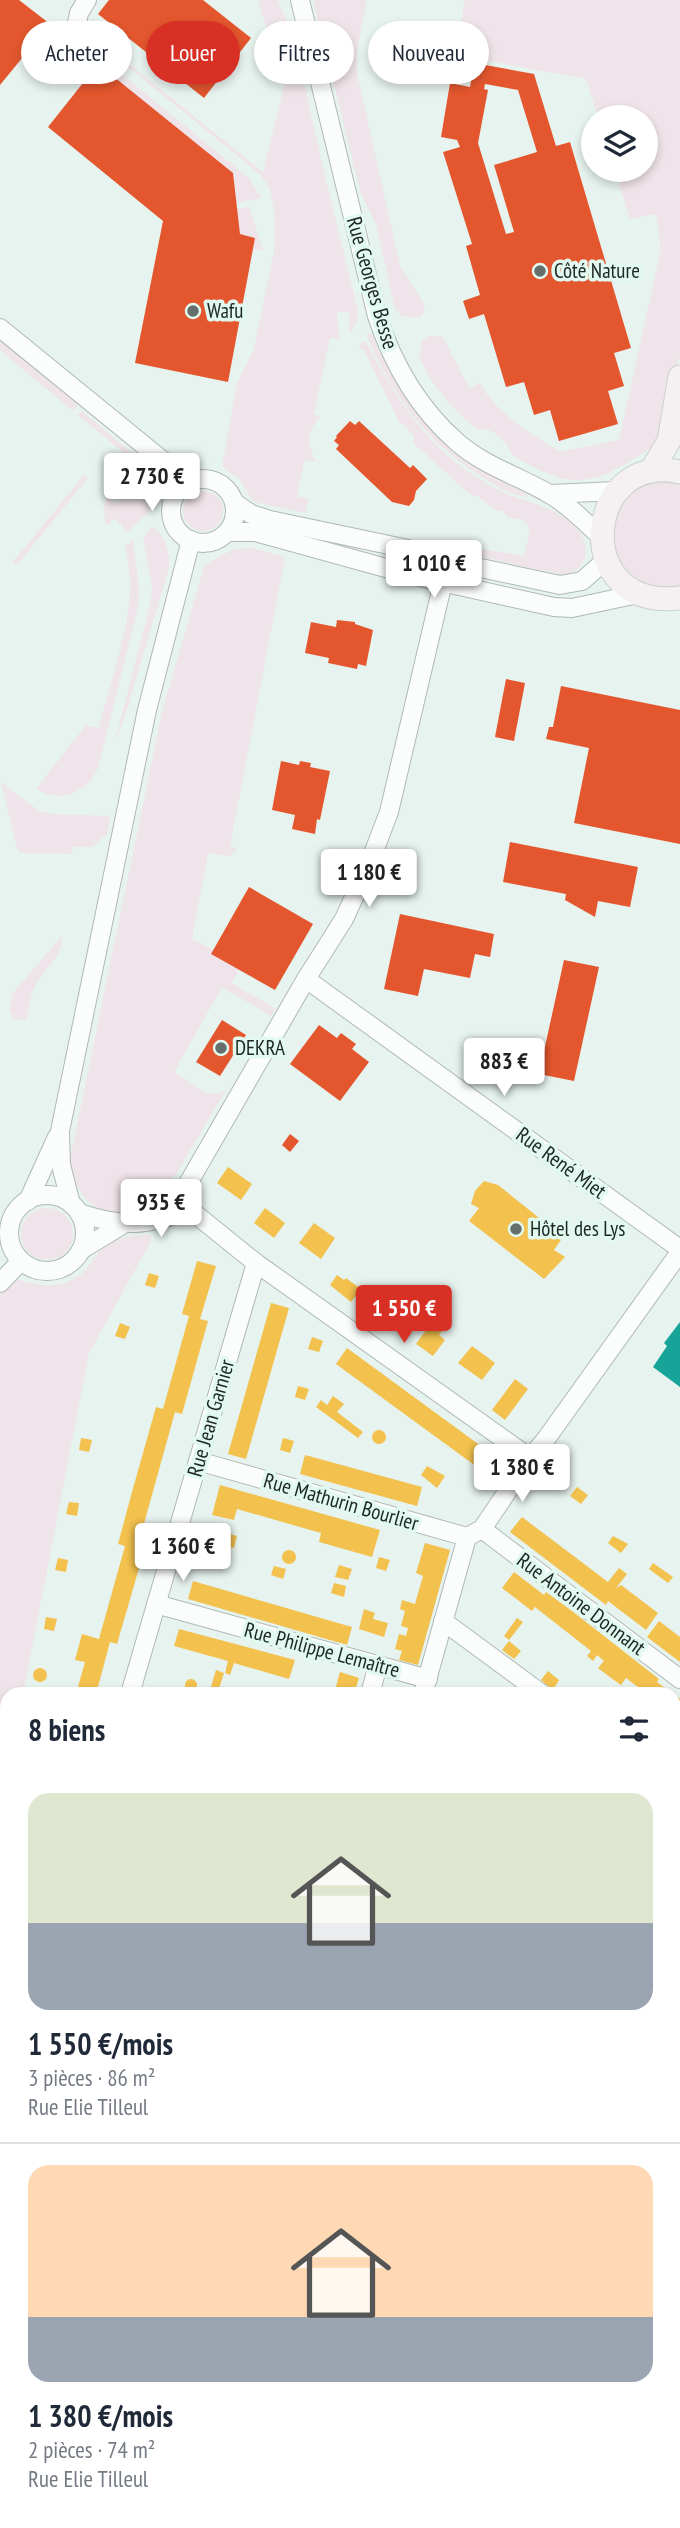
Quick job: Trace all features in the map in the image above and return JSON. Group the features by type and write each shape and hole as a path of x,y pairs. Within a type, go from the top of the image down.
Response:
{"main road":[{"path":"651,471 668,441 680,377"},
{"path":"680,472 651,471 627,482 617,491 607,508 601,537 606,560 619,580 638,594 652,598 680,598"}],"street":[{"path":"77,21 87,0"},
{"name":"Rue Georges Besse","path":"300,0 377,316 386,341 416,399 458,443 509,475 550,494 601,537"},
{"path":"0,328 190,482"},
{"path":"606,560 590,576 576,584 551,584 448,561 408,549 270,520 251,514 235,503 228,490 220,484 202,479 190,482 175,495 171,510 176,527 191,541 209,542 228,532 255,532 443,582 561,608 638,594"},
{"name":"Rue Georges Besse","path":"550,494 617,491"},
{"path":"228,532 235,518 235,503"},
{"path":"189,1209 164,1219 122,1225 81,1250 73,1261 56,1270 37,1270 21,1261 11,1244 10,1227 17,1211 28,1201 60,1131 147,710 191,541"},
{"path":"443,582 388,812 368,867 344,919 306,979 182,1194 189,1209 256,1263 530,1458"},
{"name":"Rue René Miet","path":"306,979 680,1251"},
{"path":"60,1131 61,1165 75,1209 85,1227 81,1250"},
{"path":"28,1201 47,1195 56,1196 75,1209 122,1225"},
{"name":"Rue Philippe Lemaître","path":"156,1604 377,1665 425,1686 443,1621 474,1533 546,1438 680,1251"},
{"path":"0,1283 21,1261"},
{"name":"Rue Jean Garnier","path":"132,1687 256,1263"},
{"name":"Rue Mathurin Bourlier","path":"198,1461 474,1533"},
{"name":"Rue Antoine Donnant","path":"474,1533 680,1679"},
{"path":"443,1621 533,1687"},
{"path":"372,1687 377,1665"}],"shaded area":[{"path":"258,0 278,0 287,21 264,21"},
{"path":"313,0 367,0 357,51 357,73 400,266 425,306 418,318 401,316 395,309 376,224 361,194 334,84 354,84 354,21 318,21"},
{"path":"465,0 680,0 680,356 667,421 661,435 641,455 598,477 570,480 557,477 512,455 499,436 489,430 477,429 451,405 429,376 419,355 423,339 429,336 443,337 469,388 480,383 505,414 560,452 619,440 661,249 656,214 630,219 619,182 658,182 658,105 594,105 586,79 489,61 489,21 461,21"},
{"path":"132,66 146,78 146,82 132,70"},
{"path":"132,82 249,178 261,198 236,203 233,173 123,84"},
{"path":"149,84 154,84 263,172 284,86 304,84 358,311 356,324 350,333 349,312 337,312 339,339 330,338 314,414 320,416 309,438 316,462 304,460 297,497 308,499 305,513 254,502 240,480 222,466 237,383 254,349 274,251 275,222 270,189 260,174"},
{"path":"249,207 263,251 253,249 255,238 240,234 237,209"},
{"path":"372,334 400,389 432,430 474,464 527,494 527,497 508,492 485,479 459,461 426,431 387,377 366,335"},
{"path":"0,342 5,343 79,404 73,411 0,350"},
{"path":"362,342 367,343 392,388 421,429 456,463 501,491 561,515 577,529 582,536 586,552 576,570 559,574 467,554 463,546 524,556 530,529 522,519 508,518 503,511 497,511 476,495 473,497 414,444 414,436 400,424 364,350 359,348"},
{"path":"82,411 161,478 159,493 149,505 151,509 127,532 115,518 107,525 105,503 108,496 116,504 146,471 78,415"},
{"path":"84,475 88,478 16,566 12,563"},
{"path":"651,482 680,482 680,586 660,587 643,581 629,571 618,558 613,542 613,525 618,508 631,493"},
{"path":"203,491 217,497 223,511 217,525 203,531 189,525 183,511 189,497"},
{"path":"153,527 166,545 169,568 115,742 151,601 152,584 143,539"},
{"path":"133,539 139,589 138,607 98,768 80,790 63,796 45,793 36,789 86,725 99,728 128,614 129,569 125,547"},
{"path":"252,548 285,557 230,846 237,848 231,856 208,853 192,939 239,969 232,983 276,1009 271,1016 222,987 174,1072 206,1092 212,1094 226,1090 159,1203 140,1211 108,1212 90,1203 83,1196 69,1164 162,712 205,564 234,549"},
{"path":"1,782 39,811 110,816 107,834 92,847 73,847 72,854 20,853"},
{"path":"62,936 60,950 33,990 26,1020 14,1019 9,1009 13,993"},
{"path":"47,1208 66,1215 73,1234 66,1253 47,1260 28,1253 21,1234 28,1215"},
{"path":"151,1235 151,1241 89,1353 24,1687 0,1687 0,1295 15,1278 45,1285 73,1280 89,1266 101,1250 124,1237"}],"building: Logements":[{"path":"228,1167 252,1184 241,1200 217,1183"},
{"name":"Hôtel des Lys","path":"484,1181 498,1185 563,1237 554,1250 565,1257 544,1279 469,1221 479,1208 471,1204 475,1191"},
{"path":"265,1208 285,1223 274,1238 254,1223"},
{"path":"314,1223 335,1238 321,1259 299,1243"},
{"path":"197,1261 216,1266 200,1319 208,1321 182,1414 175,1412 137,1549 144,1551 117,1644 110,1642 98,1687 78,1687 85,1662 75,1660 82,1634 99,1639 125,1546 118,1544 132,1492 156,1407 163,1409 189,1316 182,1314"},
{"path":"149,1273 159,1276 155,1288 145,1285"},
{"path":"337,1275 361,1289 351,1302 330,1285"},
{"path":"382,1293 407,1311 394,1327 370,1309"},
{"path":"271,1303 289,1308 246,1459 228,1454"},
{"path":"434,1319 440,1324 438,1328 442,1331 439,1335 445,1340 433,1356 416,1344"},
{"path":"120,1323 130,1327 125,1339 115,1336"},
{"path":"312,1337 323,1341 319,1352 308,1349"},
{"path":"472,1346 495,1363 482,1380 458,1363"},
{"path":"347,1348 500,1460 488,1475 336,1364"},
{"path":"515,1379 528,1389 505,1420 492,1410"},
{"path":"298,1386 309,1389 305,1400 295,1397"},
{"path":"333,1396 344,1404 337,1412 363,1432 358,1438 316,1407 321,1400 327,1405"},
{"path":"379,1430 384,1432 384,1442 379,1444 374,1442 372,1437 374,1432"},
{"path":"81,1438 92,1440 89,1452 79,1450"},
{"path":"283,1438 294,1441 290,1453 280,1450"},
{"path":"305,1455 422,1487 417,1506 300,1474"},
{"path":"427,1466 445,1476 437,1488 421,1475"},
{"path":"220,1485 380,1530 372,1557 319,1542 321,1533 237,1509 234,1520 212,1515"},
{"path":"577,1487 588,1495 581,1504 570,1496"},
{"path":"69,1502 79,1503 77,1516 66,1514"},
{"path":"522,1517 608,1582 619,1568 627,1574 616,1588 621,1585 658,1613 646,1630 608,1601 606,1605 510,1532"},
{"path":"208,1529 237,1536 234,1548 205,1540"},
{"path":"613,1536 628,1544 621,1553 608,1543"},
{"path":"425,1543 450,1550 418,1665 399,1660 402,1651 395,1649 399,1634 406,1636 408,1628 401,1626 405,1611 400,1609 402,1600 415,1604 423,1576 416,1573"},
{"path":"289,1550 294,1552 294,1562 289,1564 284,1562 282,1557 284,1552"},
{"path":"224,1551 230,1557 224,1563 218,1557"},
{"path":"379,1557 390,1560 386,1571 376,1568"},
{"path":"58,1558 68,1560 66,1572 55,1570"},
{"path":"653,1563 673,1577 668,1583 649,1569"},
{"path":"339,1565 352,1569 348,1580 335,1577"},
{"path":"274,1566 286,1569 283,1579 271,1575"},
{"path":"514,1572 544,1595 546,1592 572,1611 659,1679 657,1682 664,1687 638,1687 626,1678 621,1685 598,1668 604,1661 597,1655 593,1661 587,1656 591,1651 535,1607 532,1611 502,1588"},
{"path":"193,1581 352,1627 347,1645 188,1599"},
{"path":"334,1583 346,1586 344,1597 331,1593"},
{"path":"364,1609 375,1613 373,1619 388,1623 384,1637 359,1629"},
{"path":"46,1617 57,1619 54,1631 44,1629"},
{"path":"517,1618 523,1622 509,1640 504,1636"},
{"path":"659,1621 680,1637 680,1662 647,1637"},
{"path":"179,1629 295,1660 289,1679 234,1663 230,1675 225,1673 228,1661 174,1646"},
{"path":"509,1641 521,1651 514,1659 502,1650"},
{"path":"40,1668 45,1670 45,1680 40,1682 35,1680 33,1675 35,1670"},
{"path":"216,1670 224,1673 220,1687 211,1687"},
{"path":"548,1671 559,1680 555,1687 549,1687 541,1680"},
{"path":"340,1672 359,1678 356,1687 336,1687"},
{"path":"187,1681 195,1681 196,1687 186,1687"}],"building: Commerces":[{"path":"0,0 19,0 46,21 21,21 21,59 0,85"},
{"path":"109,0 203,0 230,21 146,21 146,52 132,41 132,21 107,21 98,14"},
{"path":"240,29 251,38 240,52"},
{"name":"Côté Nature","path":"489,66 534,74 556,146 570,142 631,348 614,353 624,386 608,391 618,424 559,441 550,410 534,415 524,382 506,387 484,314 469,319 463,301 480,295 466,246 472,244 443,152 460,147 457,140 441,137 450,84 470,87 470,84 485,84 489,84","holes":["485,84 518,90 537,152 494,165 514,232 506,234 478,143 488,90 484,89"]},
{"path":"82,84 123,84 233,173 240,234 255,238 228,382 135,363 163,221 48,127"},
{"path":"186,84 215,84 204,98"},
{"path":"350,421 355,425 359,421 410,468 413,465 427,479 416,491 409,506 392,502 336,449 339,445 334,441 336,436"},
{"path":"337,620 355,622 373,630 366,666 358,664 357,669 328,663 329,658 305,653 311,622 336,627"},
{"path":"506,679 525,683 514,741 495,737"},
{"path":"561,686 680,710 680,844 574,823 589,748 546,739 549,727 553,727"},
{"path":"281,761 299,765 300,761 311,763 310,767 330,771 315,834 292,829 295,815 272,810"},
{"path":"510,842 638,867 630,907 598,901 595,917 565,900 566,894 503,882"},
{"path":"249,887 313,924 275,990 211,954"},
{"path":"400,914 494,934 490,957 475,954 470,978 424,969 418,996 384,989"},
{"path":"564,960 599,967 574,1081 539,1074"},
{"name":"DEKRA","path":"222,1020 246,1035 220,1076 196,1062"},
{"path":"319,1025 337,1038 341,1033 356,1044 352,1049 369,1062 340,1101 290,1064"},
{"path":"290,1134 299,1141 290,1152 282,1145"}],"building: Public":[{"path":"680,1322 680,1387 653,1367 667,1346 664,1343"}],"place":[{"name":"Côté Nature","path":"540,271"},
{"name":"Wafu","path":"193,311"},
{"name":"DEKRA","path":"221,1048"},
{"name":"Hôtel des Lys","path":"516,1229"}]}
